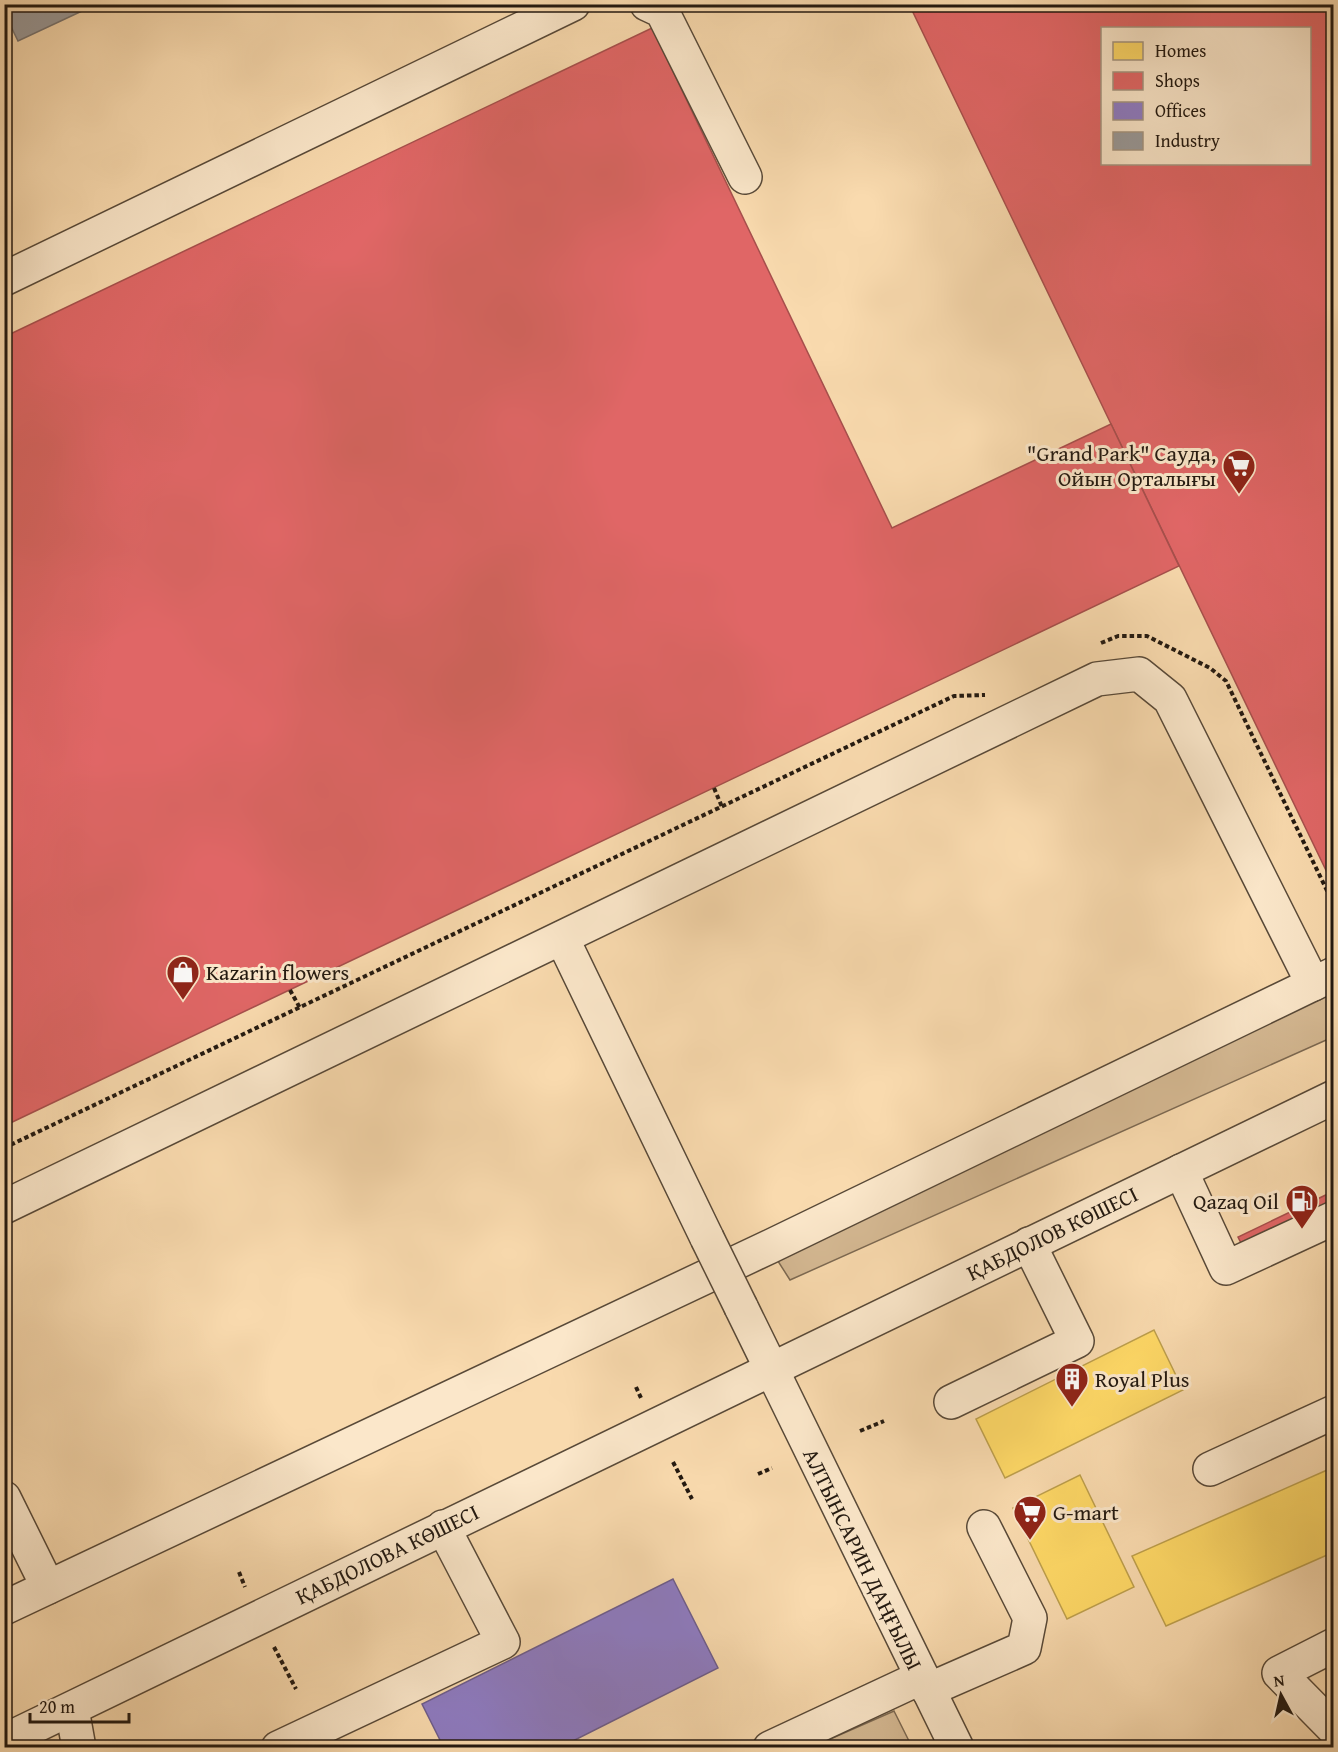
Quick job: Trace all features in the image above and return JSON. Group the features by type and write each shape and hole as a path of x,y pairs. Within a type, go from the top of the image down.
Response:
{"street":[{"path":"4,279 573,4"},
{"path":"647,4 662,11 745,177"},
{"path":"4,1208 1097,679 1139,674 1170,699 1323,979 769,1247 4,1608"},
{"name":"АЛТЫНСАРИН ДАҢҒЫЛЫ","path":"562,938 770,1369 957,1748"},
{"name":"ҚАБДОЛОВ КӨШЕСІ","path":"770,1369 1334,1097"},
{"path":"1181,1171 1226,1268 1334,1218"},
{"path":"951,1402 1077,1341 1029,1244"},
{"name":"ҚАБДОЛОВА КӨШЕСІ","path":"4,1741 770,1369"},
{"path":"1210,1469 1334,1412"},
{"path":"4,1498 48,1587"},
{"path":"278,1748 503,1642 443,1527"},
{"path":"770,1748 925,1684 1024,1648 1030,1618 984,1527"},
{"path":"1334,1645 1279,1673 1334,1729"},
{"path":"72,1709 79,1748"}],"path":[{"path":"714,788 722,807"},
{"path":"290,990 300,1008"},
{"path":"636,1386 642,1398"},
{"path":"860,1431 884,1421"},
{"path":"673,1462 692,1499"},
{"path":"758,1474 772,1468"}],"shaded area":[{"path":"1333,975 1333,1037 790,1280 769,1247"},
{"path":"894,1711 912,1747 812,1747"}],"building: Homes":[{"name":"Royal Plus","path":"1154,1330 1183,1390 1005,1478 976,1419"},
{"path":"1334,1467 1334,1552 1166,1626 1132,1556"},
{"path":"1080,1475 1134,1587 1067,1619 1013,1508"}],"building: Shops":[{"name":"\"Grand Park\" Сауда, Ойын Орталығы","path":"909,4 1334,4 1334,887"},
{"path":"652,28 892,528 1111,424 1179,566 4,1126 4,337"},
{"path":"1334,1191 1334,1232 1255,1271 1238,1237"}],"building: Offices":[{"path":"673,1579 718,1668 559,1748 444,1748 422,1704"}],"building: Industry":[{"path":"4,4 97,4 18,41 4,12"}],"place":[{"name":"\"Grand Park\" Сауда, Ойын Орталығы","path":"1239,495"},
{"name":"Kazarin flowers","path":"183,1001"},
{"name":"Qazaq Oil","path":"1302,1230"},
{"name":"Royal Plus","path":"1072,1408"},
{"name":"G-mart","path":"1030,1541"}]}
